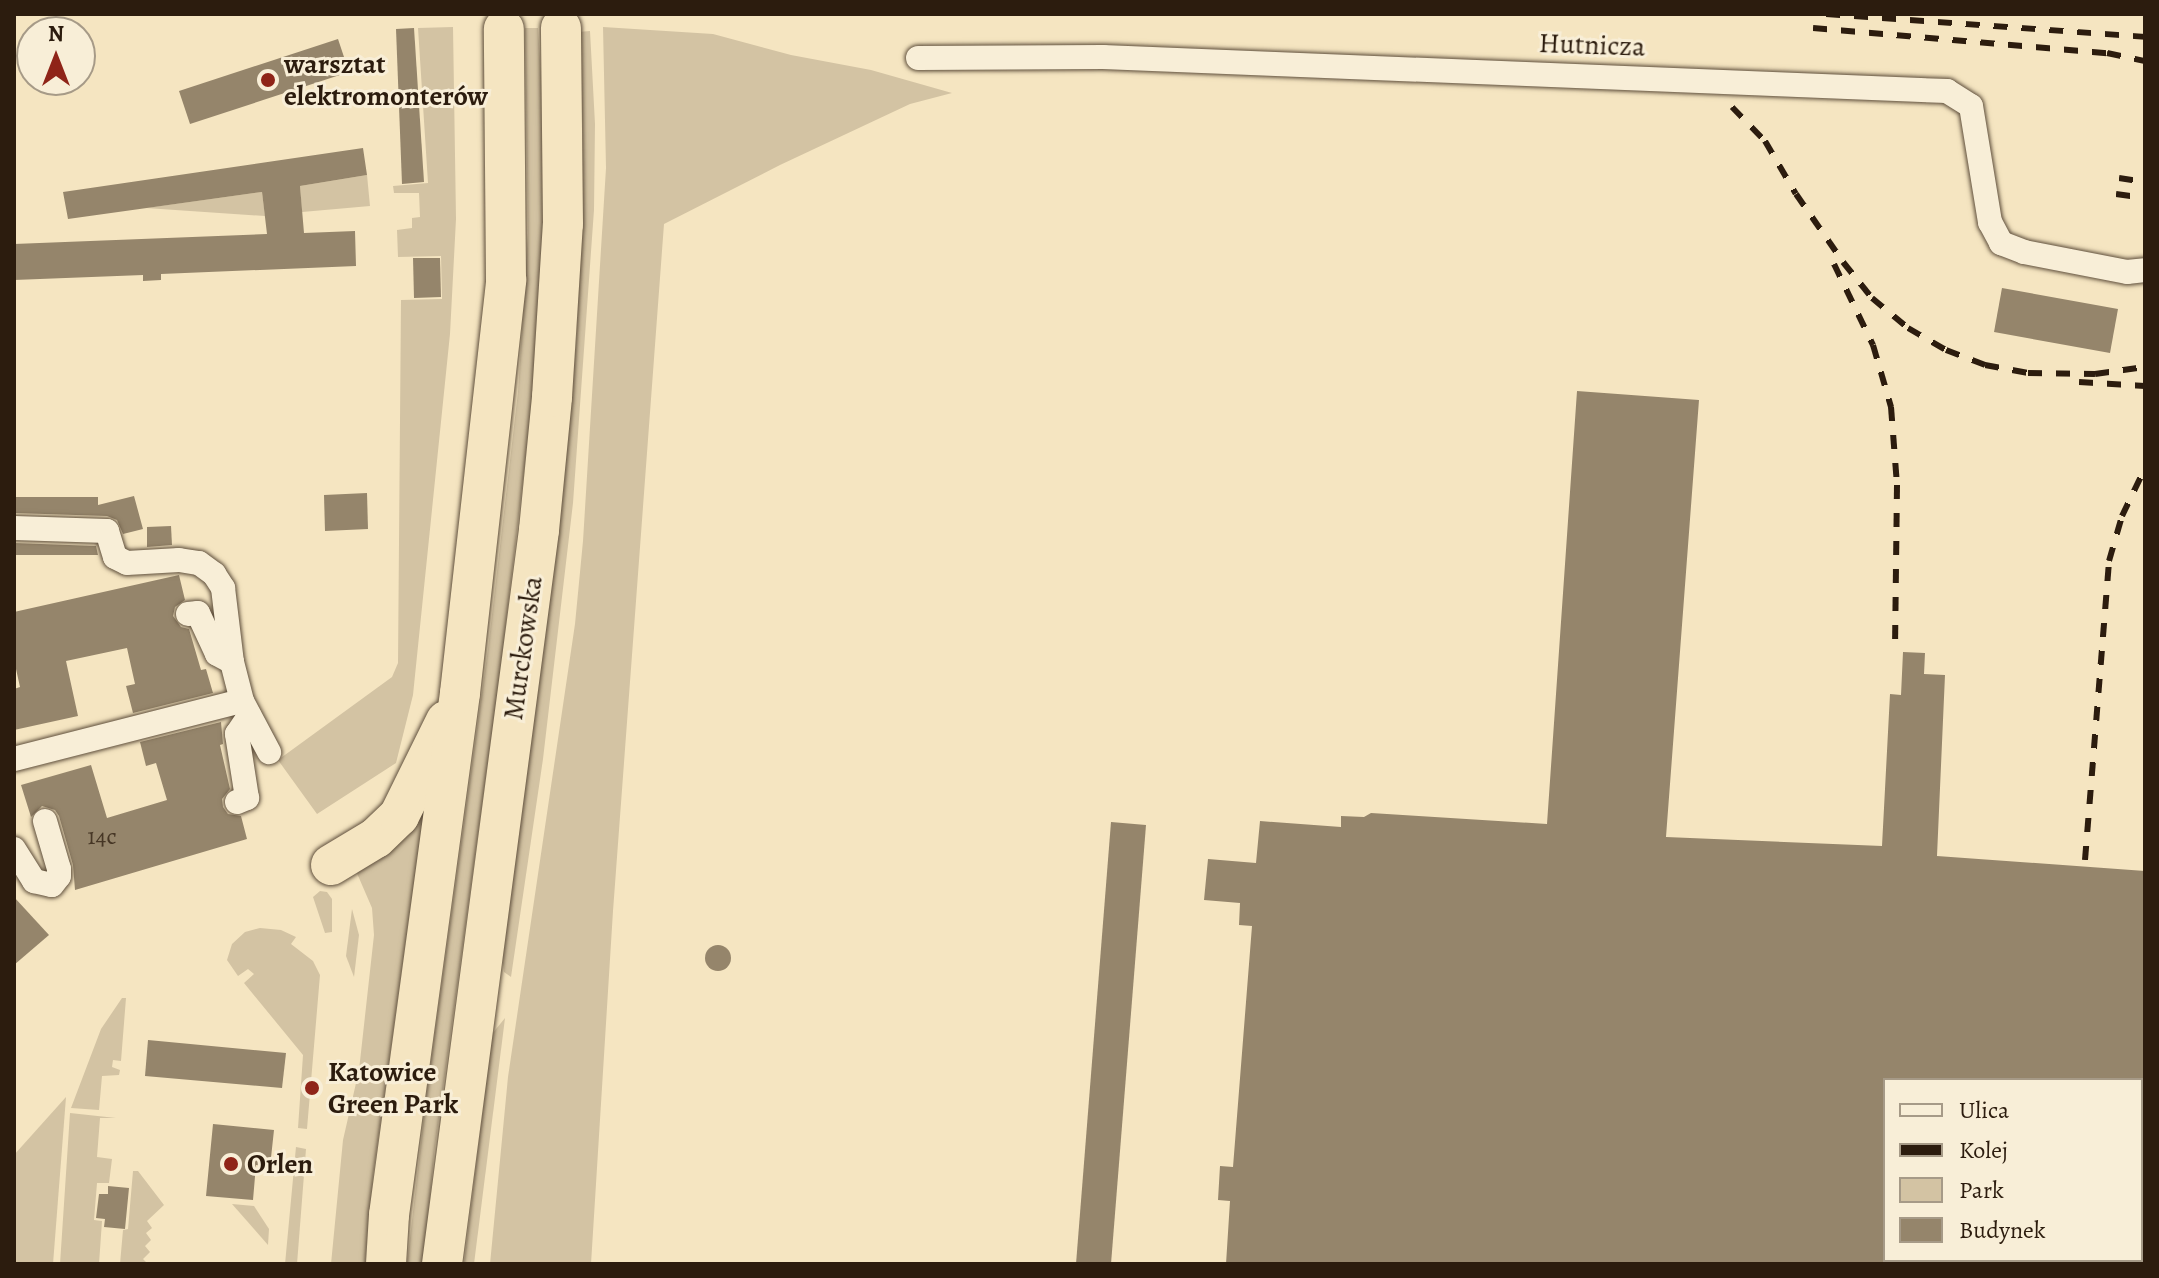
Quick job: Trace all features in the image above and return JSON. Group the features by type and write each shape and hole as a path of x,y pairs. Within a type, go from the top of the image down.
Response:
{"highway":[{"name":"Murckowska","path":"442,1264 548,442 563,224 561,28"},
{"name":"Murckowska","path":"386,1264 389,1215 460,693 506,280 504,29"},
{"path":"331,865 376,838 399,816 460,693"}],"street":[{"name":"Hutnicza","path":"918,58 1103,57 1947,91 1971,106 1990,222 2001,243 2024,252 2127,272 2145,270"},
{"path":"14,528 107,531 115,557 127,563 179,560 199,563 214,574 223,588 232,662 245,708 269,752"},
{"path":"188,614 198,613 217,654 232,662"},
{"path":"14,759 245,708"},
{"path":"237,802 247,798 237,734 245,708"},
{"path":"14,849 34,881 52,885 59,876 45,821"}],"green space":[{"path":"453,27 456,219 450,334 413,695 396,763 317,814 278,760 392,677 398,663 401,300 442,299 441,256 398,257 397,230 412,228 412,218 420,217 419,193 394,193 393,186 428,183 418,28"},
{"path":"603,27 713,34 791,55 871,70 952,93 910,104 664,224 613,911 591,1264 490,1264 508,1077 575,624 583,541 606,168"},
{"path":"525,28 538,28 542,91 543,235 532,403 500,674 434,1154 424,1264 407,1264 427,1090 488,649 518,392 528,233"},
{"path":"590,31 595,124 594,210 573,503 543,759 511,977 504,972 502,956 561,502 577,333 583,129 578,32"},
{"path":"367,175 370,206 302,212 300,186"},
{"path":"262,192 265,216 146,208"},
{"path":"425,804 373,1176 365,1264 331,1264 343,1140 359,1070 374,935 372,908 356,871"},
{"path":"320,891 327,892 332,899 332,932 325,933 313,897"},
{"path":"352,909 359,935 354,977 346,956"},
{"path":"260,928 281,930 296,937 291,944 313,961 320,975 307,1129 298,1128 303,1055 244,983 254,974 248,969 238,976 227,960 232,944 245,932"},
{"path":"122,998 126,998 121,1061 113,1060 112,1067 120,1070 119,1075 102,1076 99,1110 71,1108 101,1029"},
{"path":"505,1018 474,1264 464,1264 492,1034"},
{"path":"66,1097 53,1264 14,1264 14,1155"},
{"path":"70,1113 116,1118 100,1118 97,1157 112,1159 109,1183 97,1183 94,1220 102,1221 99,1264 60,1264"},
{"path":"296,1147 306,1149 297,1264 285,1264"},
{"path":"133,1171 138,1171 164,1205 147,1221 152,1228 146,1233 151,1240 145,1246 150,1252 143,1259 148,1264 120,1264 123,1230 128,1229"},
{"path":"232,1204 254,1206 269,1229 268,1245"}],"building":[{"path":"414,28 424,182 402,184 396,29"},
{"path":"338,39 349,72 190,124 179,91"},
{"path":"363,148 367,175 300,186 304,233 355,231 356,266 161,274 161,280 143,281 143,275 14,280 14,244 267,234 262,192 68,219 63,192"},
{"path":"413,258 440,258 441,297 414,298"},
{"path":"2002,288 2118,309 2110,353 1994,332"},
{"path":"1577,391 1699,400 1666,837 1882,846 1890,694 1901,695 1903,652 1925,653 1924,674 1945,675 1937,856 2145,871 2145,1080 1883,1078 1885,1264 1226,1264 1230,1201 1218,1200 1220,1166 1233,1167 1252,926 1239,925 1240,903 1204,900 1208,859 1256,863 1260,821 1341,827 1341,816 1364,817 1371,813 1547,824"},
{"path":"367,493 368,529 325,531 324,495"},
{"path":"134,496 143,529 123,534 117,520 107,516 14,513 14,497 98,497 98,505"},
{"path":"171,526 172,545 147,547 147,527"},
{"path":"14,543 96,546 98,555 14,555"},
{"path":"179,575 185,600 175,607 173,616 181,627 189,629 201,670 206,669 213,693 133,713 126,686 135,684 127,648 66,661 78,716 14,730 14,689 20,687 14,660 14,612"},
{"path":"221,722 223,744 220,745 230,789 222,799 223,807 228,814 241,816 247,839 75,890 73,865 59,816 55,810 42,806 31,817 21,785 91,765 107,818 167,800 156,763 146,766 140,742"},
{"path":"1111,822 1146,825 1111,1264 1076,1264"},
{"path":"14,897 49,935 14,965"},
{"path":"718,945 727,949 731,958 727,967 718,971 709,967 705,958 709,949"},
{"path":"148,1040 286,1053 282,1088 145,1076"},
{"path":"213,1124 274,1130 270,1167 256,1165 253,1200 206,1196"},
{"path":"108,1186 129,1188 125,1229 104,1227 105,1219 96,1218 99,1194 108,1194"}],"railway":[{"path":"1826,14 2145,37"},
{"path":"1813,28 2107,53 2145,61"},
{"path":"1732,107 1765,141 1796,194 1843,262 1872,298 1908,328 1946,350 1985,365 2028,373 2095,374 2145,367"},
{"path":"2119,178 2145,182"},
{"path":"2116,194 2145,198"},
{"path":"1834,264 1873,345 1891,407 1897,485 1895,644"},
{"path":"2079,382 2145,386"},
{"path":"2085,860 2109,561 2122,516 2145,468"}],"place":[{"name":"warsztat elektromonterów","path":"268,80"},
{"name":"Katowice Green Park","path":"312,1088"},
{"name":"Orlen","path":"231,1164"}]}
